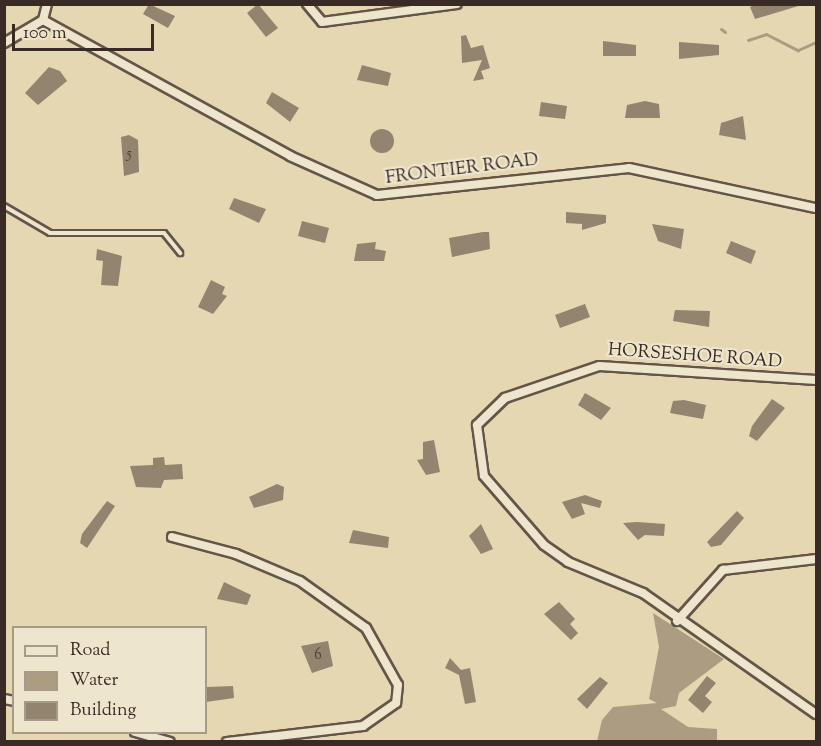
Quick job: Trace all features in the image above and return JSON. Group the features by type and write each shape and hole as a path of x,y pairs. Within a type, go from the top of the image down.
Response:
{"street":[{"path":"4,43 43,20 47,4"},
{"path":"307,4 322,21 411,7 457,4"},
{"name":"FRONTIER ROAD","path":"43,20 290,156 377,195 629,168 816,208"},
{"name":"HORSESHOE ROAD","path":"816,380 599,366 505,398 477,425 484,476 544,545 568,562 643,593 677,621 816,714"},
{"path":"172,537 236,554 300,581 366,628 398,685 396,704 363,726 227,741"},
{"path":"677,621 723,570 816,559"},
{"path":"143,734 170,741"}],"lane":[{"path":"4,206 50,233 164,233 180,254"}],"water":[{"path":"653,613 724,659 679,693 676,706 661,709 688,727 717,729 717,741 597,741 602,720 613,707 657,703 649,699 659,647"}],"building":[{"path":"149,4 175,16 168,28 143,14"},
{"path":"258,4 278,28 266,37 247,13"},
{"path":"756,4 805,4 755,19 750,7"},
{"path":"466,35 471,48 483,45 490,68 481,71 484,79 473,81 482,60 462,63 461,36"},
{"path":"603,41 636,45 636,56 603,56"},
{"path":"679,42 719,45 719,55 679,59"},
{"path":"362,65 391,73 388,86 357,80"},
{"path":"49,67 60,71 67,81 38,105 25,93"},
{"path":"272,92 299,108 290,122 266,103"},
{"path":"645,101 659,104 660,118 625,118 627,105"},
{"path":"541,102 567,106 565,119 539,116"},
{"path":"743,116 746,140 719,135 721,123"},
{"path":"382,129 390,133 394,141 390,149 382,153 374,149 370,141 374,133"},
{"path":"129,135 138,140 139,172 124,176 121,137"},
{"path":"234,198 266,209 259,223 229,209"},
{"path":"566,212 606,215 606,223 582,230 582,224 566,223"},
{"path":"302,221 329,228 325,243 298,236"},
{"path":"652,224 684,229 681,249 658,241"},
{"path":"489,232 490,249 452,257 449,238"},
{"path":"731,241 756,251 751,264 726,253"},
{"path":"376,242 375,249 386,251 384,261 354,261 357,244"},
{"path":"97,249 122,256 118,286 101,285 103,261 96,260"},
{"path":"211,280 225,287 222,294 227,296 213,314 198,307"},
{"path":"585,304 590,317 560,328 555,315"},
{"path":"675,310 710,311 709,327 673,321"},
{"path":"585,393 611,408 601,420 578,405"},
{"path":"772,399 785,408 757,441 749,436 752,426"},
{"path":"684,400 706,405 703,419 670,413 673,401"},
{"path":"434,440 440,472 426,475 417,460 423,459 423,442"},
{"path":"164,457 165,465 182,464 183,479 164,480 161,488 136,487 130,466 153,465 153,458"},
{"path":"277,484 284,487 283,500 254,508 249,497"},
{"path":"585,495 602,501 600,508 581,503 585,514 572,519 562,502"},
{"path":"107,501 115,506 87,548 80,543 82,534"},
{"path":"737,511 744,518 721,545 711,547 707,542"},
{"path":"623,523 665,524 664,536 645,535 638,540"},
{"path":"481,524 493,549 481,554 469,536"},
{"path":"353,530 389,537 388,548 349,543"},
{"path":"224,582 251,595 247,605 217,599"},
{"path":"559,602 575,619 570,624 578,633 571,640 544,614"},
{"path":"328,641 333,666 312,673 301,646"},
{"path":"450,658 461,670 470,668 476,702 465,704 459,675 445,668"},
{"path":"707,676 716,683 705,696 712,702 703,713 688,700"},
{"path":"600,677 608,683 587,709 577,699"},
{"path":"233,686 234,698 207,702 207,687"}],"waterway":[{"path":"721,29 725,32"},
{"path":"748,40 766,34 798,50 816,42"}]}
